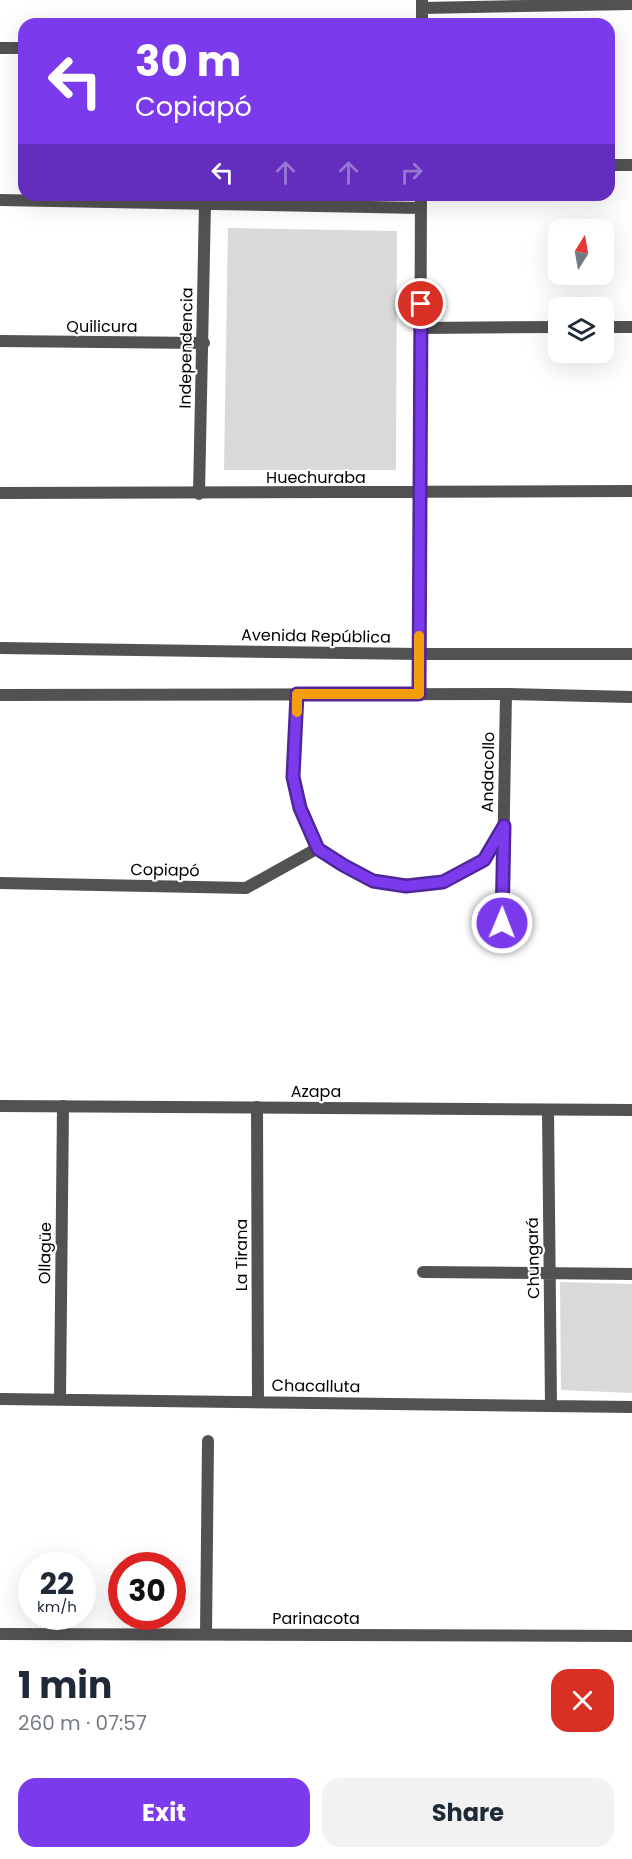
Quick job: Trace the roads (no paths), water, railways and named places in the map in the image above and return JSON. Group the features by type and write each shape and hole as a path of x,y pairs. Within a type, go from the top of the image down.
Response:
{"street":[{"path":"422,4 632,4"},
{"path":"0,48 18,48"},
{"path":"615,165 632,165"},
{"path":"0,200 18,200"},
{"path":"68,201 421,208"},
{"path":"419,694 421,201"},
{"name":"Independencia","path":"200,494 205,203"},
{"path":"421,328 548,327"},
{"path":"614,327 632,327"},
{"name":"Quilicura","path":"0,341 204,343"},
{"name":"Huechuraba","path":"0,494 420,494 632,491"},
{"name":"Avenida República","path":"0,648 419,654 632,654"},
{"path":"297,694 293,777 300,808 318,849 373,881 406,886 443,882 484,860 504,826"},
{"path":"0,695 506,694 632,696"},
{"name":"Andacollo","path":"502,923 506,694"},
{"name":"Copiapó","path":"0,883 246,888 318,849"},
{"name":"Azapa","path":"0,1106 632,1110"},
{"name":"Ollagüe","path":"60,1400 63,1106"},
{"name":"La Tirana","path":"257,1107 258,1402"},
{"name":"Chungará","path":"548,1110 551,1406"},
{"path":"423,1272 632,1274"},
{"name":"Chacalluta","path":"0,1399 632,1407"},
{"path":"206,1634 208,1441"},
{"name":"Parinacota","path":"0,1634 632,1636"}]}
